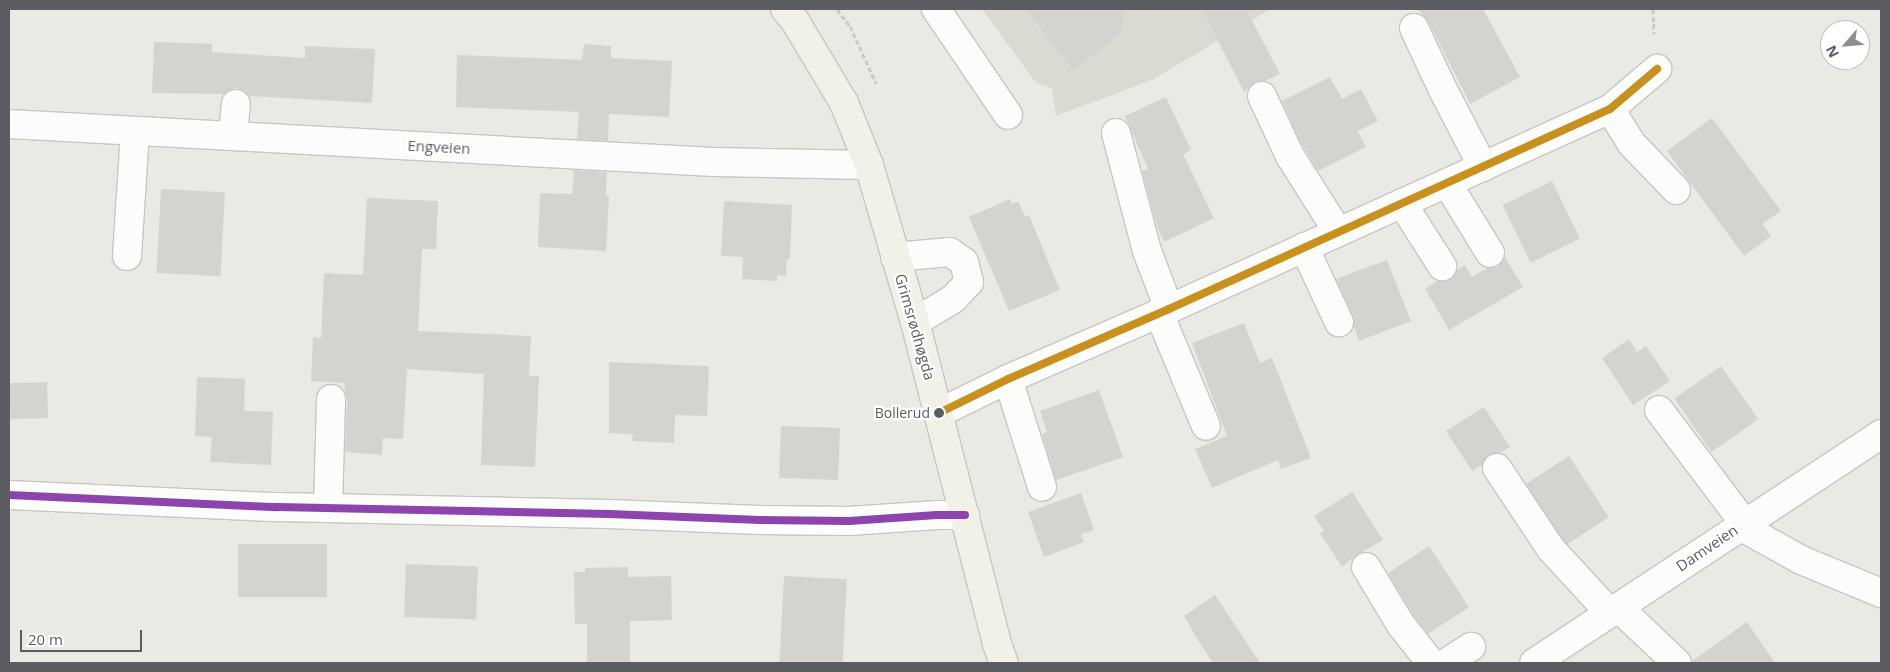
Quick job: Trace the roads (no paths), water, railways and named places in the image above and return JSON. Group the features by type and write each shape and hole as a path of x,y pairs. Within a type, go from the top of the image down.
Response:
{"main road":[{"name":"Grimsrødhøgda","path":"785,9 795,22 844,103 869,165 915,322 997,644 1004,663"}],"street":[{"path":"936,9 1008,115"},
{"path":"1414,28 1443,90 1483,167"},
{"path":"939,413 1008,379 1164,311 1610,109 1657,69"},
{"path":"1262,96 1290,156 1338,232"},
{"path":"233,136 236,104"},
{"path":"1610,109 1631,143 1676,190"},
{"name":"Engveien","path":"9,124 714,162 869,165"},
{"path":"127,256 134,130"},
{"path":"1116,133 1164,311 1206,426"},
{"path":"1447,183 1490,252"},
{"path":"1402,203 1442,266"},
{"path":"1304,247 1340,322"},
{"path":"895,257 950,252 964,262 969,282 952,298 915,322"},
{"path":"1008,379 1042,487"},
{"path":"328,508 331,399"},
{"path":"1659,410 1742,524 1801,560 1881,593"},
{"name":"Damveien","path":"1534,663 1881,434"},
{"path":"1497,468 1551,549 1615,611 1677,663"},
{"path":"9,495 328,508 849,521 964,515"},
{"path":"1366,567 1401,625 1431,663"},
{"path":"1446,663 1471,648"}],"place":[{"name":"Bollerud","path":"939,413"}]}
